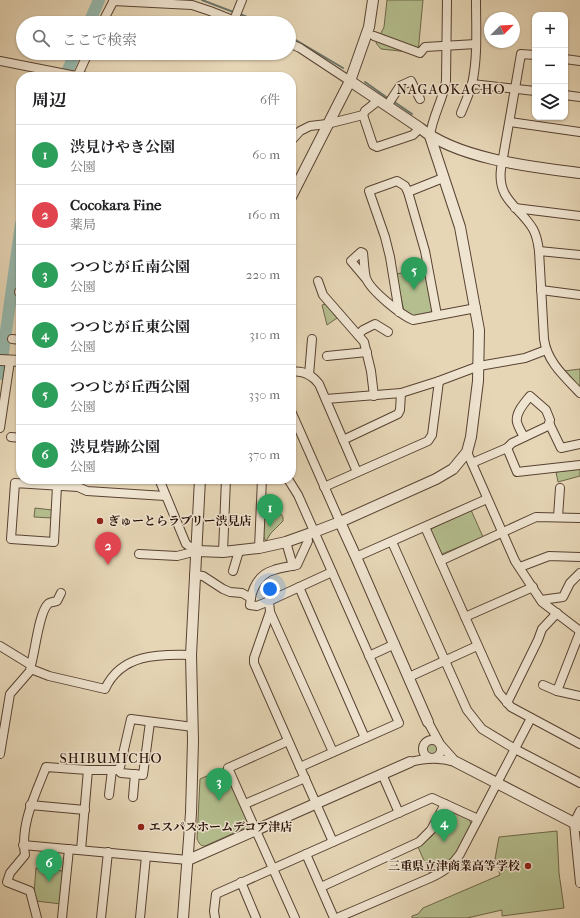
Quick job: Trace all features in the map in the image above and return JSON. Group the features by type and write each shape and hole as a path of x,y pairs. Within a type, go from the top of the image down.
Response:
{"street":[{"path":"106,16 114,0 152,1 192,5 224,16"},
{"path":"237,16 242,0"},
{"path":"296,187 350,81 369,27 373,0"},
{"path":"139,554 177,556 197,552 239,551 286,542 340,522 436,479 453,469 467,452 471,436 479,366 479,330 460,227 430,136 432,122 444,91 447,45 447,0"},
{"path":"461,113 472,84 476,44 476,0"},
{"path":"374,36 420,53 426,47 476,44"},
{"path":"296,46 385,103 430,136 462,149 503,162 580,173"},
{"path":"532,55 521,54 500,177 501,184 506,195 514,208 533,229 536,236 539,251 546,350 561,374 580,393"},
{"path":"568,59 580,61"},
{"path":"77,72 84,60"},
{"path":"0,61 53,72"},
{"path":"296,135 300,131 310,126 327,124 363,115 365,111 385,103 394,96 400,86 411,81 420,99"},
{"path":"472,84 532,91"},
{"path":"568,95 580,97"},
{"path":"363,115 372,145 377,146 413,134 420,128"},
{"path":"510,122 580,132"},
{"path":"408,192 443,178"},
{"path":"399,312 390,257 383,231 369,191 397,181 405,186 408,192 425,251 437,315"},
{"path":"514,208 580,216"},
{"path":"539,251 580,255"},
{"path":"367,280 387,303 413,320 476,308"},
{"path":"318,281 323,295 364,342 371,371 374,396"},
{"path":"541,290 580,295"},
{"path":"358,335 363,330 375,324 388,332"},
{"path":"309,375 312,339"},
{"path":"326,399 401,393 439,382 479,366 525,358 546,350"},
{"path":"327,356 367,352"},
{"path":"0,428 5,360 16,361"},
{"path":"296,372 301,372 313,377 319,384 357,472"},
{"path":"324,487 428,441 432,435 439,382"},
{"path":"343,440 398,414 400,410 401,393"},
{"path":"524,437 517,419 525,402 530,396 546,410 550,420 550,426 562,448 580,444"},
{"path":"296,423 428,722 440,744 440,754 432,759"},
{"path":"472,463 507,448 512,443 550,426"},
{"path":"11,437 16,438"},
{"path":"507,448 517,472 580,465"},
{"path":"467,452 502,532 520,567 541,600 580,632 557,691"},
{"path":"16,483 11,539 54,542 57,486"},
{"path":"52,484 57,486 78,487 87,491 165,496"},
{"path":"161,484 186,544 197,552"},
{"path":"185,916 193,727 191,655 200,484"},
{"path":"223,552 226,484"},
{"path":"259,548 262,484"},
{"path":"291,484 298,495 311,533 332,572 399,723 300,767"},
{"path":"558,517 560,488"},
{"path":"356,557 487,499"},
{"path":"440,561 536,518 580,518"},
{"path":"425,527 499,693 511,707 580,744"},
{"path":"311,533 296,565 274,570 264,575 256,584 250,605 257,606 332,572"},
{"path":"286,542 293,566"},
{"path":"392,542 467,710 482,730 514,749 580,783"},
{"path":"233,572 239,551"},
{"path":"520,567 549,556 580,557"},
{"path":"541,600 563,597 570,582 580,573"},
{"path":"194,575 203,576 223,589 230,592 242,593 251,598"},
{"path":"299,587 365,738"},
{"path":"464,617 533,587"},
{"path":"0,754 10,694 31,667 41,617 45,608 49,603 57,601 62,593"},
{"path":"269,601 270,612 333,752"},
{"path":"270,612 254,660 333,842"},
{"path":"507,703 542,629 557,613"},
{"path":"369,656 394,644"},
{"path":"0,646 31,667 49,676 105,689 112,677 136,660 145,657 165,655 191,655"},
{"path":"409,677 477,646"},
{"path":"543,685 557,691 580,696"},
{"path":"337,918 450,866 460,854 531,718"},
{"path":"109,795 115,770 120,767 131,719 193,727"},
{"path":"37,918 30,891 4,881 25,856 23,845 30,805 46,767 115,770 121,773 143,775 150,722"},
{"path":"428,722 423,748 424,754 432,759"},
{"path":"410,762 424,744 428,740 433,739 440,744 456,762"},
{"path":"288,741 228,768 295,918"},
{"path":"23,845 188,860 410,762 432,759 456,762 577,825"},
{"path":"81,850 88,770"},
{"path":"133,797 135,774"},
{"path":"382,774 399,813"},
{"path":"245,804 305,778"},
{"path":"216,918 214,911 216,894 432,798 478,819"},
{"path":"321,886 419,842 431,830 445,804"},
{"path":"30,805 85,810"},
{"path":"580,811 577,825 580,883"},
{"path":"62,918 69,850"},
{"path":"101,918 108,852"},
{"path":"306,854 334,918"},
{"path":"140,918 146,856"},
{"path":"241,882 256,918"}],"green space":[{"path":"387,0 423,0 418,53 381,49 376,43 384,27"},
{"path":"425,269 433,310 426,314 413,317 404,310 396,274"},
{"path":"326,304 337,318 327,325 322,305"},
{"path":"580,369 580,388 564,371"},
{"path":"580,469 580,476 558,482 556,472"},
{"path":"35,508 52,510 52,518 34,517"},
{"path":"471,510 483,537 442,554 439,552 430,531 431,529"},
{"path":"264,514 281,514 283,517 283,521 271,533 266,541 263,536"},
{"path":"430,744 434,744 436,745 436,753 430,754 427,751 427,747"},
{"path":"225,768 249,822 245,828 205,846 199,843 197,839 200,779"},
{"path":"447,810 467,818 471,823 471,827 456,855 446,865 430,874 418,847 432,836"},
{"name":"三重県立津商業高等学校","path":"557,831 559,873 564,908 502,916 502,910 467,918 412,918 412,916 418,914 423,908 500,875 495,859 499,837"},
{"path":"36,868 63,871 61,904 36,901 34,893"}],"waterway":[{"path":"92,16 99,0"},
{"path":"202,0 236,13"},
{"path":"240,14 245,16"},
{"path":"296,40 343,68"},
{"path":"67,72 72,60"},
{"path":"365,82 389,99"},
{"path":"393,101 412,114"},
{"path":"0,374 16,260"}],"place":[{"name":"つつじが丘西公園","path":"414,290"},
{"name":"ぎゅーとらラブリー渋見店","path":"100,521"},
{"name":"渋見けやき公園","path":"270,527"},
{"name":"Cocokara Fine","path":"108,565"},
{"name":"つつじが丘南公園","path":"219,801"},
{"name":"エスパスホームデコア津店","path":"141,827"},
{"name":"つつじが丘東公園","path":"444,842"},
{"name":"三重県立津商業高等学校","path":"528,866"},
{"name":"渋見砦跡公園","path":"49,882"}],"district":[{"name":"NAGAOKACHO","path":"451,89"},
{"name":"SHIBUMICHO","path":"111,758"}]}
